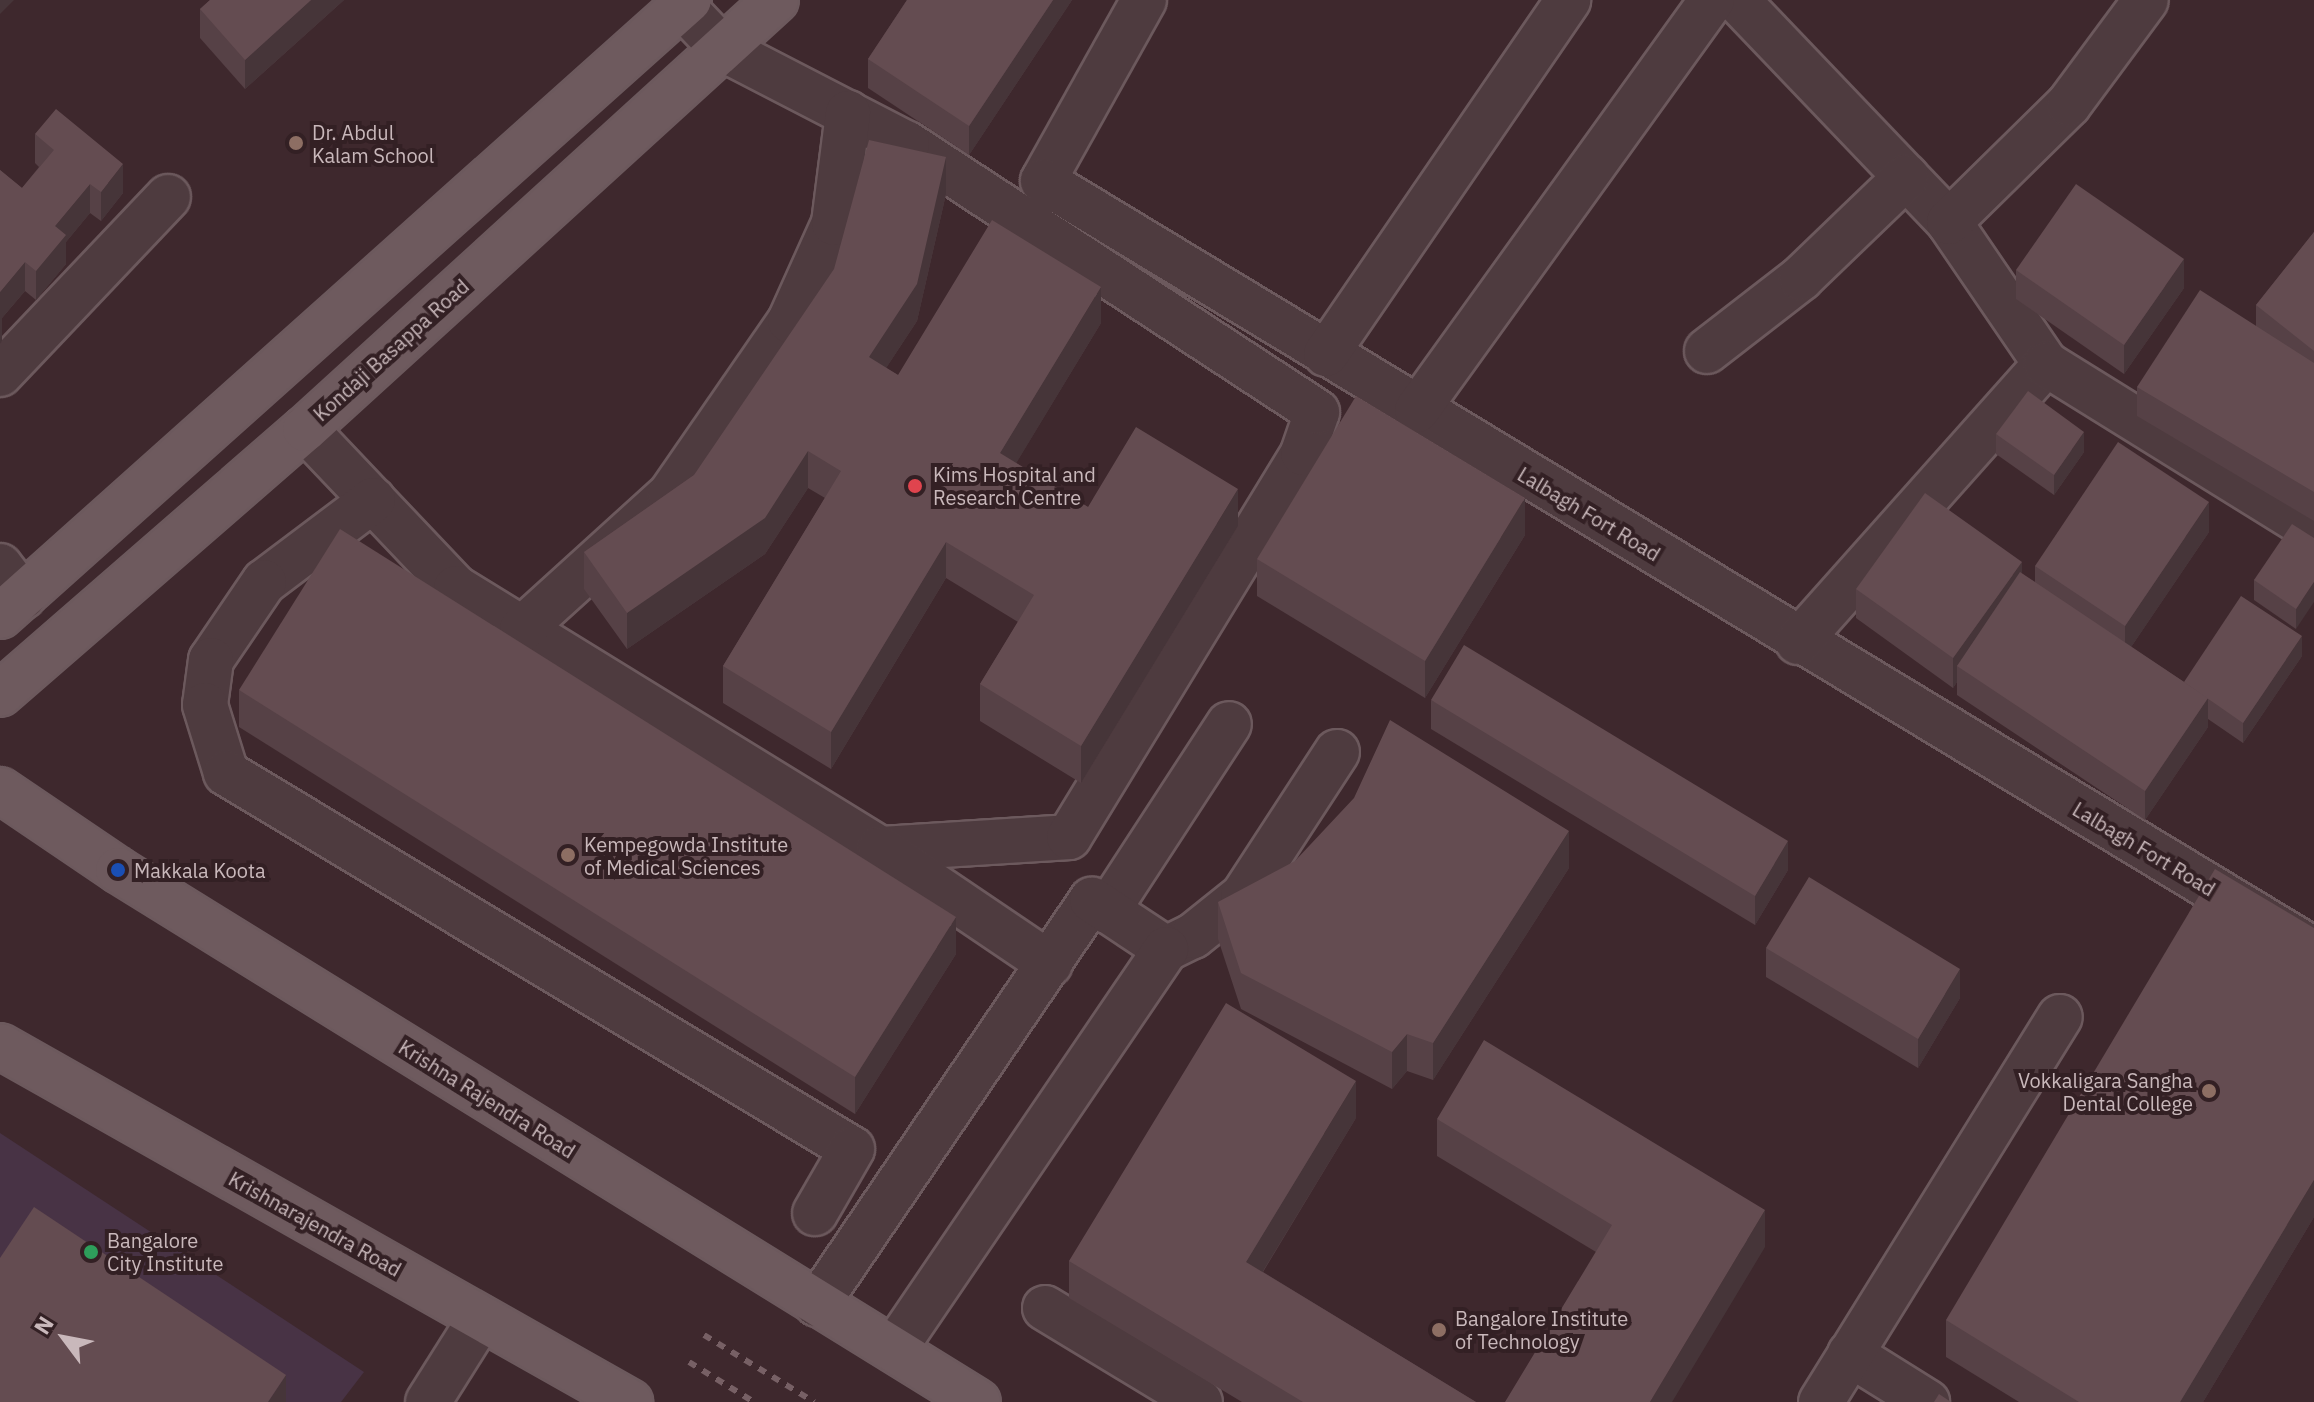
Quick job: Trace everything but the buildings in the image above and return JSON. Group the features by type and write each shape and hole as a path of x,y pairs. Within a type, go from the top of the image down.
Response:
{"main road":[{"name":"Kondaji Basappa Road","path":"0,694 305,429 776,0"},
{"path":"8,593 686,3"},
{"name":"Krishna Rajendra Road","path":"0,790 118,870 978,1402"},
{"name":"Krishnarajendra Road","path":"0,1046 630,1402"}],"street":[{"name":"Lalbagh Fort Road","path":"1144,0 1043,181 1798,642 2314,950"},
{"path":"1326,354 1568,0"},
{"path":"1417,410 1712,0"},
{"path":"1737,0 1949,222 2046,364 2314,530"},
{"path":"1949,222 2069,104 2146,0"},
{"path":"686,3 723,49 907,144 1317,412 1303,453 1069,837 880,849"},
{"path":"522,629 670,495 790,321 834,223 848,113"},
{"path":"1707,351 1801,278 1906,177"},
{"path":"0,374 168,197"},
{"path":"1798,642 2046,364"},
{"path":"305,429 456,588 880,849 1050,964"},
{"path":"373,500 264,582 211,660 205,705 226,773 852,1149 815,1213"},
{"path":"1107,911 1229,724"},
{"path":"894,1349 1166,949 1193,936 1243,896 1337,752"},
{"path":"817,1304 1092,900 1166,949"},
{"path":"1821,1402 2060,1017"},
{"path":"1045,1308 1200,1402"},
{"path":"428,1402 481,1318"},
{"path":"1850,1354 1927,1402"}],"shaded area":[{"name":"Bangalore City Institute","path":"0,1133 364,1372 341,1402 0,1402"}],"railway":[{"path":"704,1335 814,1402"},
{"path":"689,1362 754,1402"}],"place":[{"name":"Dr. Abdul Kalam School","path":"296,143"},
{"name":"Kims Hospital and Research Centre","path":"915,486"},
{"name":"Kempegowda Institute of Medical Sciences","path":"568,855"},
{"name":"Makkala Koota","path":"118,870"},
{"name":"Vokkaligara Sangha Dental College","path":"2209,1091"},
{"name":"Bangalore City Institute","path":"91,1252"},
{"name":"Bangalore Institute of Technology","path":"1439,1330"}]}
